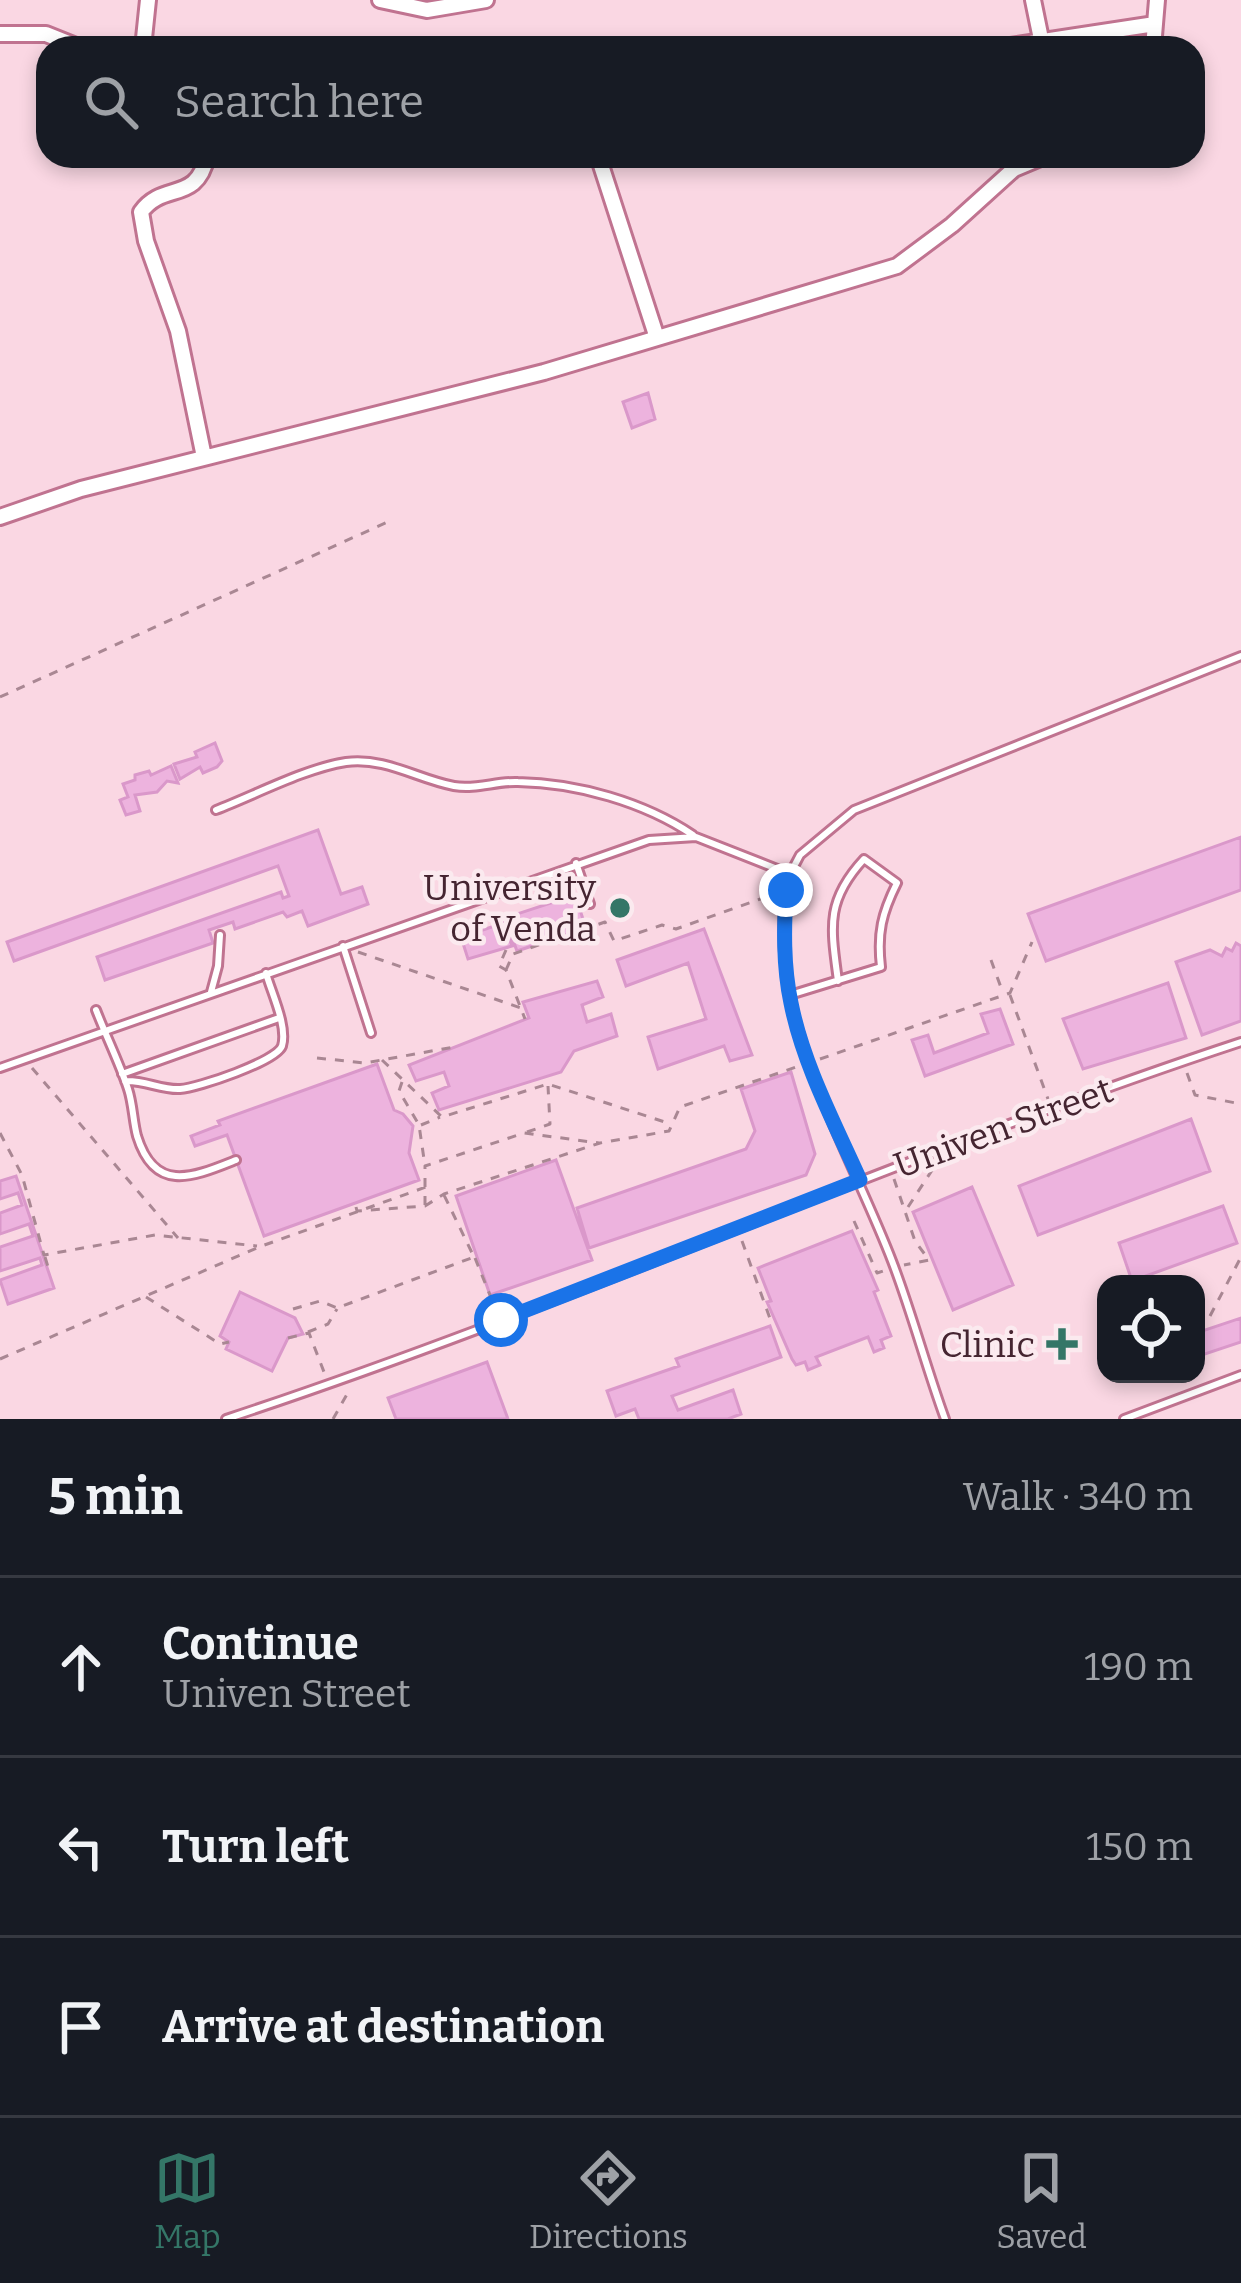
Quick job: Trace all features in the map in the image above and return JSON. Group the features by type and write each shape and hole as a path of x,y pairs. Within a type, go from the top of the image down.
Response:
{"street":[{"path":"144,36 148,0"},
{"path":"380,0 427,10 486,0"},
{"path":"1033,0 1040,36"},
{"path":"1154,36 1157,0"},
{"path":"1064,36 1155,24"},
{"path":"0,34 51,36"},
{"path":"204,168 192,187 154,199 141,212 146,241 178,331 204,458"},
{"path":"602,168 658,338"},
{"path":"0,517 82,489 399,411 897,266 1016,168"}],"lane":[{"path":"945,1419 894,1267 811,1062 790,994 786,890 790,874 800,855 854,810 1241,656"},
{"path":"216,810 325,769 363,762 412,771 457,787 504,782 558,784 627,803 675,822 696,837 790,874"},
{"path":"0,1069 576,863 649,840 696,837"},
{"path":"790,994 838,981 881,967 881,914 897,883 864,859 834,905 830,933 838,981"},
{"path":"576,863 590,904"},
{"path":"211,992 220,935"},
{"path":"343,946 371,1033"},
{"path":"123,1077 179,1089 195,1087 274,1057 283,1039 266,973"},
{"path":"96,1010 123,1077 136,1134 156,1170 174,1177 199,1174 236,1160"},
{"path":"123,1077 279,1018"},
{"name":"Univen Street","path":"226,1419 501,1320 947,1146 1241,1042"},
{"path":"1124,1419 1241,1375"}],"path":[{"path":"0,697 392,520"},
{"path":"506,970 513,953 605,922 614,941 662,925 676,929 786,890"},
{"path":"356,1209 425,1206 444,1194 600,1143 669,1131 680,1107 1007,994 1032,942"},
{"path":"343,946 521,1008"},
{"path":"506,950 500,966 506,970 525,1019"},
{"path":"991,960 1051,1109"},
{"path":"317,1058 365,1063 454,1047"},
{"path":"382,1060 442,1117"},
{"path":"27,1062 178,1238"},
{"path":"1184,1062 1195,1095 1241,1104"},
{"path":"403,1081 399,1091 418,1125 425,1206"},
{"path":"418,1125 548,1084 672,1124"},
{"path":"425,1166 550,1124 548,1084"},
{"path":"524,1133 600,1143"},
{"path":"0,1135 22,1174 49,1270"},
{"path":"906,1208 912,1206 947,1146"},
{"path":"854,1220 877,1273 929,1260 915,1241 890,1168"},
{"path":"0,1359 259,1246 426,1187"},
{"path":"444,1194 501,1320"},
{"path":"737,1228 772,1324"},
{"path":"44,1255 155,1235 259,1246"},
{"path":"301,1335 328,1324 338,1308 474,1256"},
{"path":"1210,1316 1241,1257"},
{"path":"144,1296 220,1344 229,1342"},
{"path":"293,1309 320,1301 338,1308"},
{"path":"288,1338 309,1333 328,1385"},
{"path":"333,1419 358,1374"}],"building":[{"path":"648,393 655,419 632,428 623,402"},
{"path":"215,743 222,761 217,767 203,773 200,767 180,779 174,764 197,757 195,752"},
{"path":"171,766 178,783 167,781 157,792 135,795 140,811 126,815 120,800 128,797 123,784 135,780 135,775 149,771 151,775"},
{"path":"318,830 341,894 362,887 368,904 308,926 302,911 287,917 283,912 235,929 233,922 209,930 213,943 105,980 97,957 281,892 283,898 289,896 278,866 14,961 7,942"},
{"path":"1241,837 1241,890 1046,961 1028,914"},
{"path":"575,895 586,928 517,951 505,918"},
{"path":"504,923 512,946 468,959 461,937"},
{"path":"704,929 752,1055 730,1061 724,1046 658,1069 648,1037 706,1019 688,963 626,986 617,960"},
{"path":"1236,943 1241,946 1241,1021 1202,1035 1176,962 1210,950 1222,956"},
{"path":"597,981 603,997 582,1005 587,1022 611,1014 617,1036 574,1051 561,1072 439,1110 432,1093 449,1086 444,1072 416,1081 409,1065 529,1018 523,1002"},
{"path":"1168,983 1186,1038 1083,1069 1063,1019"},
{"path":"1000,1009 1013,1044 925,1076 912,1040 928,1035 934,1053 988,1033 981,1014"},
{"path":"377,1064 394,1110 413,1126 409,1153 419,1180 264,1236 227,1135 195,1146 191,1136 220,1125 218,1121"},
{"path":"791,1072 815,1154 806,1175 589,1248 577,1208 746,1149 755,1131 741,1089"},
{"path":"1191,1119 1210,1171 1038,1235 1019,1186"},
{"path":"556,1160 592,1260 490,1295 456,1196"},
{"path":"16,1176 54,1288 8,1304 0,1280 42,1265 40,1258 0,1271 0,1247 33,1236 29,1224 0,1234 0,1213 22,1205 18,1193 0,1199 0,1181"},
{"path":"972,1187 1013,1285 953,1310 913,1212"},
{"path":"1223,1206 1237,1243 1149,1275 1130,1275 1119,1243"},
{"path":"852,1231 878,1290 874,1292 891,1336 881,1340 884,1348 874,1352 868,1337 816,1357 820,1365 808,1370 805,1362 796,1365 792,1359 758,1268"},
{"path":"240,1292 295,1318 303,1334 288,1338 272,1371 226,1349 229,1342 220,1336"},
{"path":"1241,1318 1241,1342 1205,1354 1205,1330"},
{"path":"770,1326 781,1357 672,1396 678,1410 733,1390 741,1414 728,1419 639,1419 635,1409 616,1416 607,1391 679,1366 676,1359"},
{"path":"487,1362 508,1419 396,1419 388,1398"}],"place":[{"name":"University of Venda","path":"620,908"},
{"name":"Clinic","path":"1062,1344"}],"route":[{"path":"501,1320 860,1180 832,1119 790,1002 786,890"}]}
